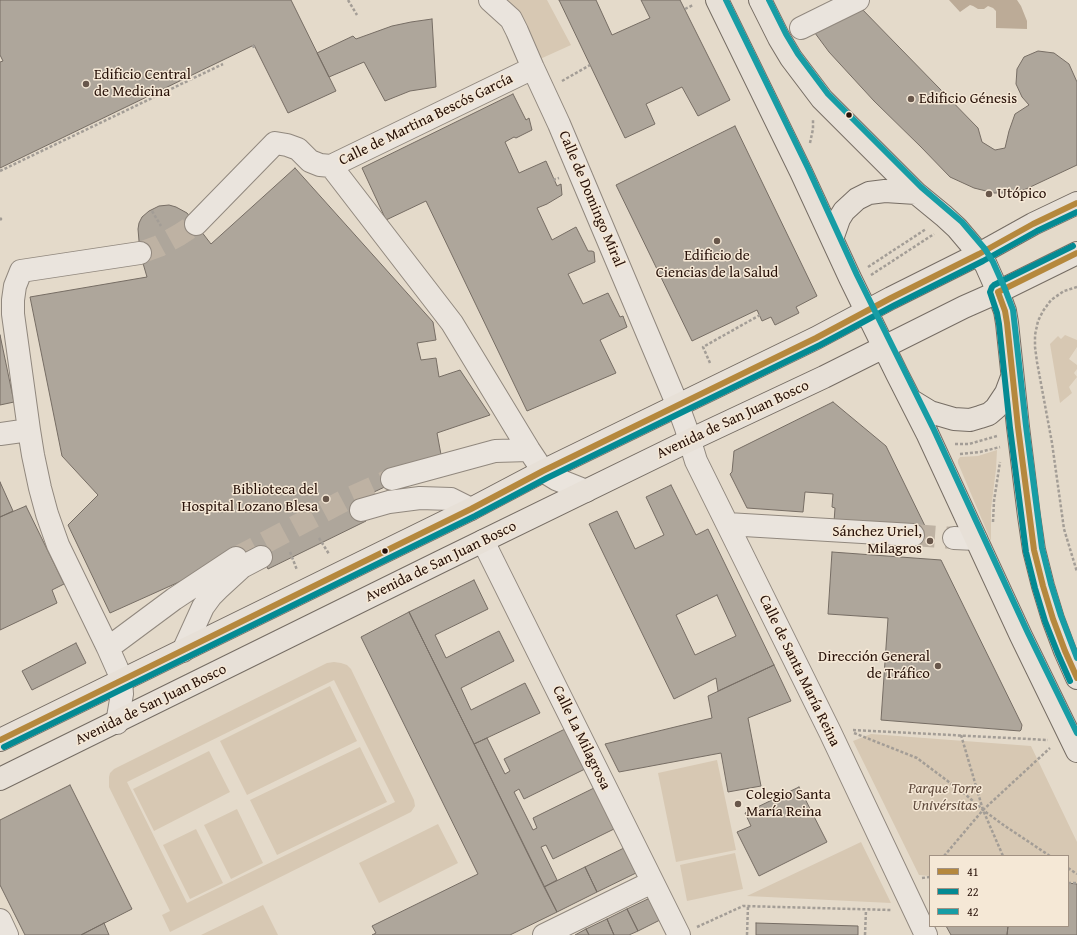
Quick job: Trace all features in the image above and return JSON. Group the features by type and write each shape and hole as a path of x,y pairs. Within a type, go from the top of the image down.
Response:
{"main road":[{"path":"717,0 801,172 884,348 912,401 1021,636 1075,746"},
{"path":"760,0 791,58 822,98 916,193 957,228 982,260 998,292 1007,323 1012,376 1034,550 1053,619 1077,678"},
{"path":"832,239 839,219 844,211 857,199 869,193 885,191 916,193"},
{"path":"0,740 471,509 543,471 828,332 870,319 982,260 1033,224 1077,203"},
{"name":"Avenida de San Juan Bosco","path":"0,780 586,490 884,348 960,309 1077,253"},
{"path":"912,401 930,412 954,419 970,420 989,414 996,408 1006,393 1012,376"}],"street":[{"name":"Calle de Domingo Miral","path":"490,0 511,20 517,31 559,124 678,406"},
{"path":"801,28 858,0"},
{"name":"Calle de Martina Bescós García","path":"196,224 276,143 298,149 310,161 320,165 331,166 533,68"},
{"path":"331,166 452,323 543,471 556,479 586,490"},
{"path":"116,722 122,700 121,680 108,648 58,545 40,488 29,430 13,314 13,300 21,272 140,253"},
{"name":"Calle de Santa María Reina","path":"678,406 696,461 727,524 838,731 926,935"},
{"path":"0,434 29,430"},
{"path":"392,479 495,451 529,450"},
{"path":"361,510 390,502 420,498 451,499 471,509"},
{"path":"727,524 914,535"},
{"path":"954,538 976,539"},
{"name":"Calle La Milagrosa","path":"483,541 652,882 687,931"},
{"path":"183,651 203,607 211,596 242,567 261,557"},
{"path":"108,648 174,599 236,558"},
{"path":"544,935 652,882"},
{"path":"0,920 7,935"}],"path":[{"path":"348,0 357,15"},
{"path":"685,9 693,5"},
{"path":"0,171 223,64"},
{"path":"562,81 590,65"},
{"path":"810,146 813,130 813,118"},
{"path":"152,212 161,226"},
{"path":"868,267 931,225"},
{"path":"872,275 938,232"},
{"path":"1077,287 1064,290 1051,300 1038,321 1035,335 1037,362 1052,443 1064,529 1077,572"},
{"path":"710,363 703,347 760,315"},
{"path":"955,454 980,452 1002,446 1001,453"},
{"path":"993,526 1000,461"},
{"path":"319,538 328,554"},
{"path":"290,552 297,570"},
{"path":"838,731 961,735 1075,746"},
{"path":"838,731 917,758 965,794 983,810 1048,855"},
{"path":"961,735 983,810 1003,855"},
{"path":"945,855 983,810 1050,748"},
{"path":"687,931 743,906 914,910"},
{"path":"747,935 748,906"},
{"path":"865,935 866,910"}],"green space":[{"path":"499,0 547,0 571,45 540,59"},
{"path":"1065,335 1077,340 1077,347 1069,359 1077,365 1077,369 1074,373 1077,377 1069,387 1072,393 1060,403 1050,344 1058,336 1061,339"},
{"path":"997,450 991,509 991,541 958,460 960,457 978,456"},
{"path":"327,663 341,663 347,665 351,669 414,800 415,806 411,812 170,932 162,915 170,911 109,787 110,773 114,769","holes":["334,680 395,802 187,903 127,782"]},
{"path":"330,686 357,741 247,795 220,741"},
{"name":"Parque Torre Univérsitas","path":"871,734 1031,746 1077,842 1077,883 1069,882 1069,855 929,855 929,876 919,875 853,741"},
{"path":"360,747 387,802 277,855 250,800"},
{"path":"209,751 230,792 154,831 133,789"},
{"path":"717,760 736,850 676,862 658,773"},
{"path":"237,809 263,863 231,879 204,825"},
{"path":"438,824 458,863 379,903 359,863"},
{"path":"196,829 223,883 190,899 163,845"},
{"path":"861,842 891,903 747,896"},
{"path":"735,853 743,889 687,901 680,865"},
{"path":"263,905 278,935 201,935"}],"shaded area":[{"path":"949,0 1017,0 1027,21 1027,29 996,28 996,11 993,8 988,6 984,9 978,9 970,5 960,12"}],"building":[{"name":"Edificio Central de Medicina","path":"0,0 291,0 336,91 288,113 254,45 0,168 0,62 3,61 0,55"},
{"path":"559,0 596,0 612,35 650,18 641,0 680,0 730,100 698,116 682,87 646,104 655,124 625,138"},
{"name":"Edificio Génesis","path":"859,6 978,128 982,142 995,150 1005,148 1015,114 1029,105 1022,97 1016,84 1017,69 1024,57 1038,51 1054,53 1069,64 1077,82 1077,165 1026,189 1013,193 994,193 974,188 950,177 874,101 829,52 812,29"},
{"path":"432,19 436,87 410,91 385,101 364,62 329,77 317,53 353,36 356,39 392,26"},
{"path":"513,94 526,120 529,118 532,130 505,142 519,173 546,161 557,186 561,184 562,195 537,208 552,240 576,227 588,251 594,252 595,262 568,274 583,304 608,293 620,317 623,316 627,327 600,340 616,373 527,411 426,201 386,220 362,168"},
{"name":"Edificio de Ciencias de la Salud","path":"735,126 817,296 796,307 799,313 775,325 771,317 762,321 757,310 692,341 616,185"},
{"path":"295,168 433,322 436,340 417,343 421,360 436,358 439,377 460,370 490,415 437,433 442,460 357,500 366,521 268,569 257,547 110,613 68,525 98,495 62,456 30,297 147,277 140,253 138,229 142,217 149,211 159,206 169,205 176,207 187,213 211,244"},
{"path":"0,335 14,402 0,405"},
{"path":"833,402 886,446 926,528 834,522 835,508 832,507 833,494 805,492 803,512 747,508 730,474 732,472 734,451"},
{"path":"0,482 13,511 0,517"},
{"path":"671,485 696,535 708,529 774,665 718,691 716,678 674,699 589,524 617,511 635,549 664,535 646,497","holes":["717,595 736,636 695,655 676,615"]},
{"path":"26,506 64,584 52,590 57,603 0,630 0,517"},
{"path":"832,552 941,560 1022,725 1021,730 881,720 888,618 828,614"},
{"path":"474,580 488,609 435,635 446,658 499,631 514,661 461,688 471,710 525,683 540,713 474,744 409,612"},
{"path":"409,612 557,912 510,935 372,935 376,933 372,926 478,874 361,637"},
{"path":"76,643 86,663 32,690 22,671"},
{"path":"774,665 791,701 748,718 761,786 728,792 721,753 619,772 605,744 712,718 708,696"},
{"path":"565,729 585,769 524,799 519,789 514,792 533,830 537,828 533,818 594,788 614,829 553,859 546,845 541,847 557,880 544,887 474,744 487,738 505,774 510,771 504,759"},
{"path":"70,785 132,909 81,935 25,935 0,885 0,820"},
{"path":"799,787 827,842 759,876 737,832 751,826 745,813"},
{"path":"624,848 636,873 597,892 585,867"},
{"path":"585,867 597,892 557,912 544,887"},
{"path":"1069,883 1077,884 1077,935 1007,935 1008,927 1069,927"},
{"path":"650,898 660,920 638,931 627,909"},
{"path":"627,909 638,931 629,935 614,935 607,919"},
{"path":"607,919 614,935 589,935 586,929"},
{"path":"104,923 109,935 81,935"},
{"path":"756,923 858,926 858,935 756,935"},
{"path":"947,927 1008,927 1007,935 951,935"},
{"path":"586,929 589,935 575,935"}],"tunnel":[{"path":"140,253 159,246 196,224"},
{"path":"236,558 347,499 392,479"},
{"path":"913,535 954,538"}],"transit line":[{"name":"42","path":"726,0 808,168 857,275 934,430 1028,633 1077,733"},
{"name":"42","path":"769,0 798,54 828,94 921,187 962,222 985,249 993,262 1013,310 1042,548 1061,616 1077,658"},
{"name":"41","path":"0,740 471,509 543,471 816,338 979,254 1033,224 1077,203"},
{"name":"22","path":"4,747 475,516 547,478 820,345 983,261 1037,231 1077,212"},
{"name":"22","path":"1070,681 1045,621 1026,552 1010,428 999,324 990,292 994,285 1073,246"},
{"name":"41","path":"1077,253 998,292 1005,311 1007,323 1018,427 1034,550 1053,619 1077,678"}],"place":[{"name":"Edificio Central de Medicina","path":"86,84"},
{"name":"Edificio Génesis","path":"911,99"},
{"name":"Utópico","path":"989,194"},
{"name":"Edificio de Ciencias de la Salud","path":"717,241"},
{"name":"Biblioteca del Hospital Lozano Blesa","path":"326,499"},
{"name":"Sánchez Uriel, Milagros","path":"930,541"},
{"name":"Dirección General de Tráfico","path":"938,666"},
{"name":"Colegio Santa María Reina","path":"738,804"}]}
